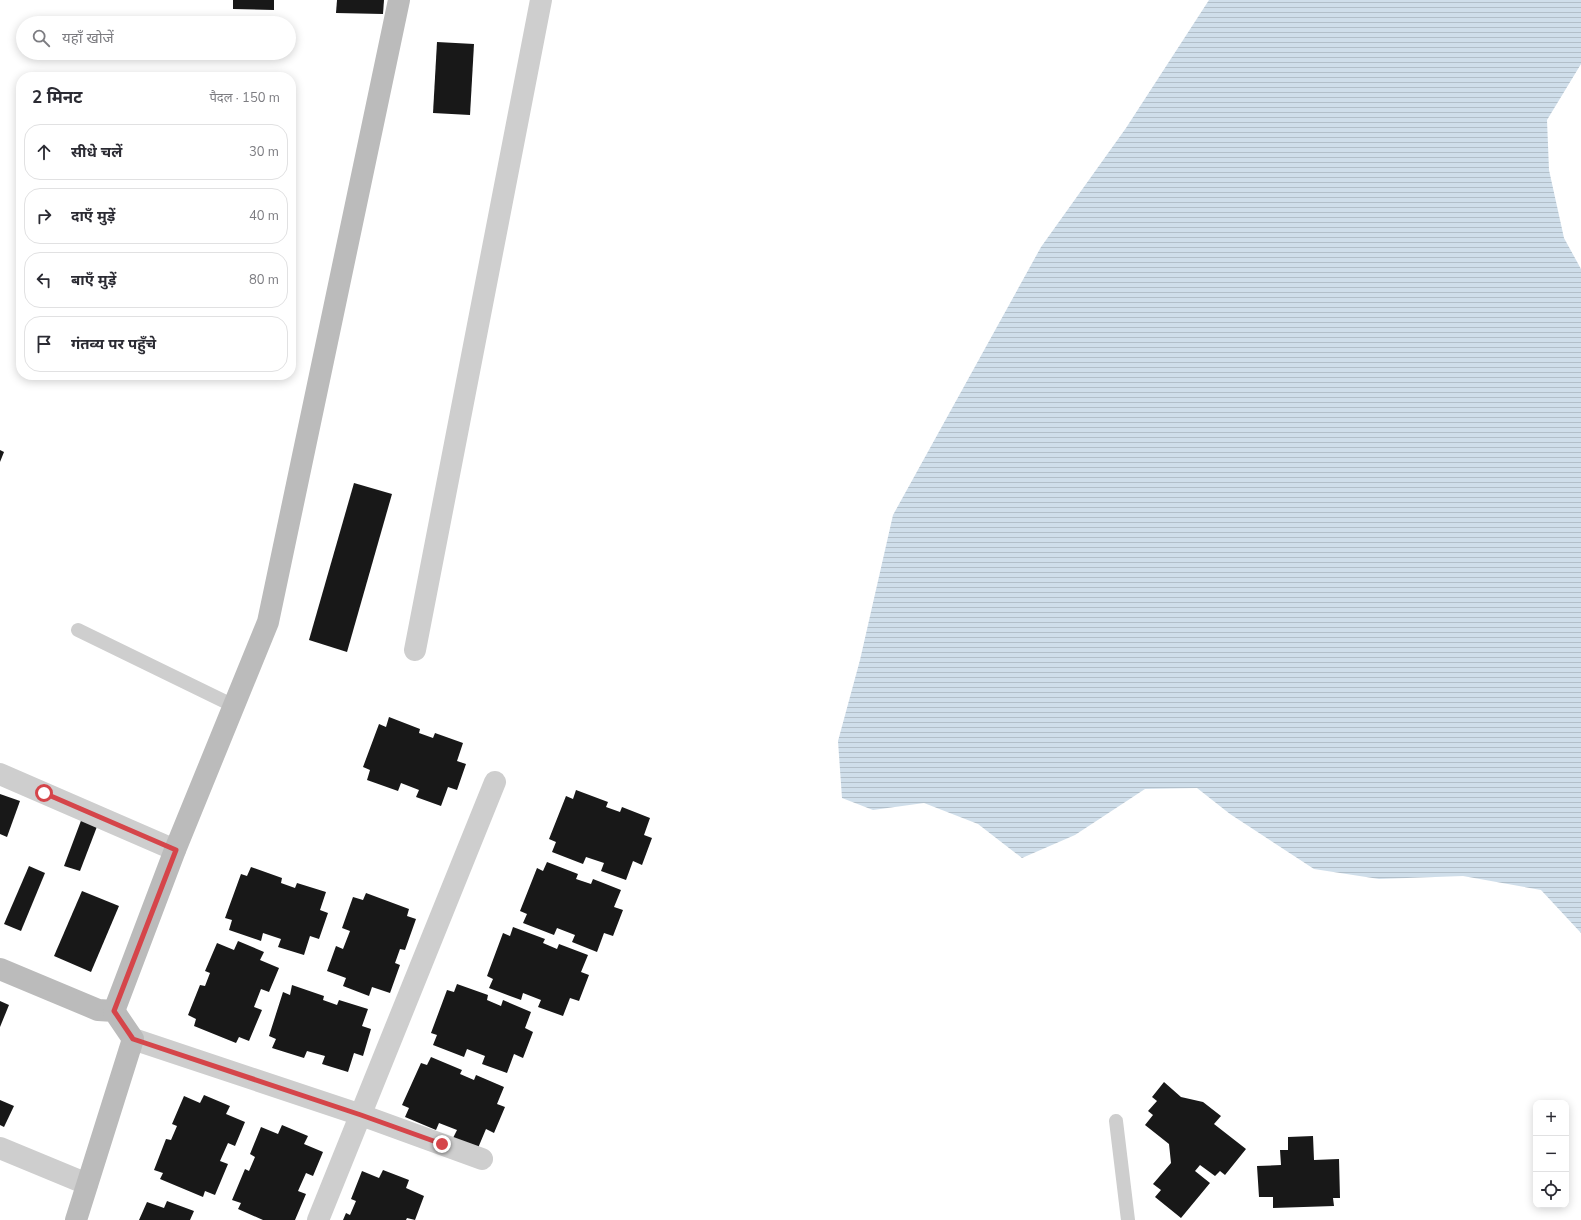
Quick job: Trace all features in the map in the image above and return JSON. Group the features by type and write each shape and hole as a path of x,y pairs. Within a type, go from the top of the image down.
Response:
{"street":[{"path":"114,1011 176,850 268,622 398,0"},
{"path":"415,650 541,0"},
{"path":"0,774 176,850"},
{"path":"318,1220 495,782"},
{"path":"0,970 98,1010 114,1011"},
{"path":"114,1011 133,1039 361,1115 482,1159"},
{"path":"76,1220 133,1039"},
{"path":"0,1148 87,1184"}],"lane":[{"path":"78,630 234,706"},
{"path":"1116,1121 1128,1220"}],"water":[{"path":"1209,0 1581,0 1581,64 1547,120 1549,170 1564,238 1581,269 1581,933 1541,890 1463,876 1379,879 1314,869 1230,814 1197,788 1145,789 1075,835 1022,858 978,824 924,803 873,810 842,798 838,741 860,660 893,515 1041,247 1126,128"}],"building":[{"path":"233,0 274,0 274,10 233,9"},
{"path":"337,0 384,0 383,14 336,13"},
{"path":"437,42 474,44 470,115 433,113"},
{"path":"0,450 4,452 0,462"},
{"path":"354,483 392,494 347,652 309,640"},
{"path":"389,717 420,729 419,733 433,738 435,733 463,743 457,761 466,764 457,790 448,787 441,806 416,797 419,790 401,783 398,791 367,780 370,770 363,767 379,724 386,727"},
{"path":"576,790 608,802 606,807 620,812 622,807 650,818 644,835 652,838 642,865 633,861 626,880 601,871 604,863 586,857 583,864 552,852 556,842 549,839 566,796 573,799"},
{"path":"0,794 20,801 7,837 0,834"},
{"path":"82,818 98,824 80,871 64,866"},
{"path":"547,862 578,874 576,879 591,884 593,879 621,890 614,907 623,910 613,936 604,933 597,952 572,942 575,935 557,928 554,935 523,923 527,914 520,911 537,868 543,871"},
{"path":"29,866 45,873 21,931 4,924"},
{"path":"251,867 282,878 281,883 295,888 297,883 326,892 320,910 328,913 319,939 310,936 304,955 278,947 281,939 263,933 261,941 229,930 232,920 225,918 241,874 247,876"},
{"path":"82,891 119,906 91,972 54,956"},
{"path":"366,893 409,909 407,916 416,919 405,950 400,949 395,963 400,965 390,993 372,987 369,996 343,986 346,978 327,971 336,946 343,949 350,931 342,928 353,897 363,900"},
{"path":"513,927 545,939 543,943 557,949 559,944 588,955 581,972 589,975 579,1001 570,998 563,1016 538,1007 541,1000 523,993 521,1000 489,988 493,979 487,976 503,933 510,936"},
{"path":"238,941 264,952 260,960 279,968 269,992 261,989 254,1007 262,1010 249,1041 239,1037 236,1043 194,1026 196,1019 188,1015 200,985 205,986 210,973 205,971 217,943 234,950"},
{"path":"457,984 488,995 487,1000 501,1006 503,1000 531,1012 525,1028 533,1032 523,1058 514,1054 507,1073 482,1064 485,1056 467,1049 464,1057 433,1045 437,1035 431,1033 447,990 454,992"},
{"path":"292,985 324,996 323,1000 337,1005 339,1000 368,1009 362,1026 371,1029 363,1056 354,1053 348,1072 322,1064 325,1056 307,1051 304,1058 272,1048 276,1039 269,1036 283,992 290,995"},
{"path":"0,1001 9,1005 0,1027"},
{"path":"431,1057 462,1070 460,1074 474,1080 476,1075 504,1087 497,1104 505,1107 494,1133 486,1129 478,1148 453,1138 457,1130 439,1123 436,1130 405,1117 409,1108 402,1105 421,1063 427,1065"},
{"path":"1164,1082 1181,1097 1203,1102 1221,1116 1214,1124 1246,1149 1225,1175 1220,1171 1215,1176 1200,1165 1195,1171 1210,1183 1181,1218 1155,1197 1161,1190 1153,1184 1171,1163 1169,1144 1145,1125 1153,1115 1148,1111 1157,1101 1152,1097"},
{"path":"204,1095 230,1106 226,1114 245,1122 235,1146 228,1143 220,1161 228,1164 215,1195 205,1191 203,1197 160,1179 163,1173 154,1170 166,1139 171,1140 177,1126 172,1124 184,1096 200,1103"},
{"path":"0,1100 14,1106 4,1127 0,1125"},
{"path":"282,1125 308,1136 304,1144 323,1152 313,1176 306,1173 298,1191 306,1194 295,1220 263,1220 238,1209 241,1203 232,1200 245,1169 249,1171 255,1157 250,1154 261,1127 278,1134"},
{"path":"1313,1136 1314,1160 1339,1159 1340,1198 1333,1198 1334,1206 1273,1208 1273,1197 1259,1197 1257,1166 1281,1165 1280,1150 1288,1150 1288,1137"},
{"path":"383,1170 409,1180 406,1188 424,1196 415,1220 407,1218 406,1220 343,1220 346,1213 350,1215 356,1201 351,1199 362,1171 379,1178"},
{"path":"167,1201 194,1211 190,1220 139,1220 147,1202 164,1208"}],"route":[{"path":"44,793 176,850 114,1011 133,1039 361,1115 442,1144"}]}
